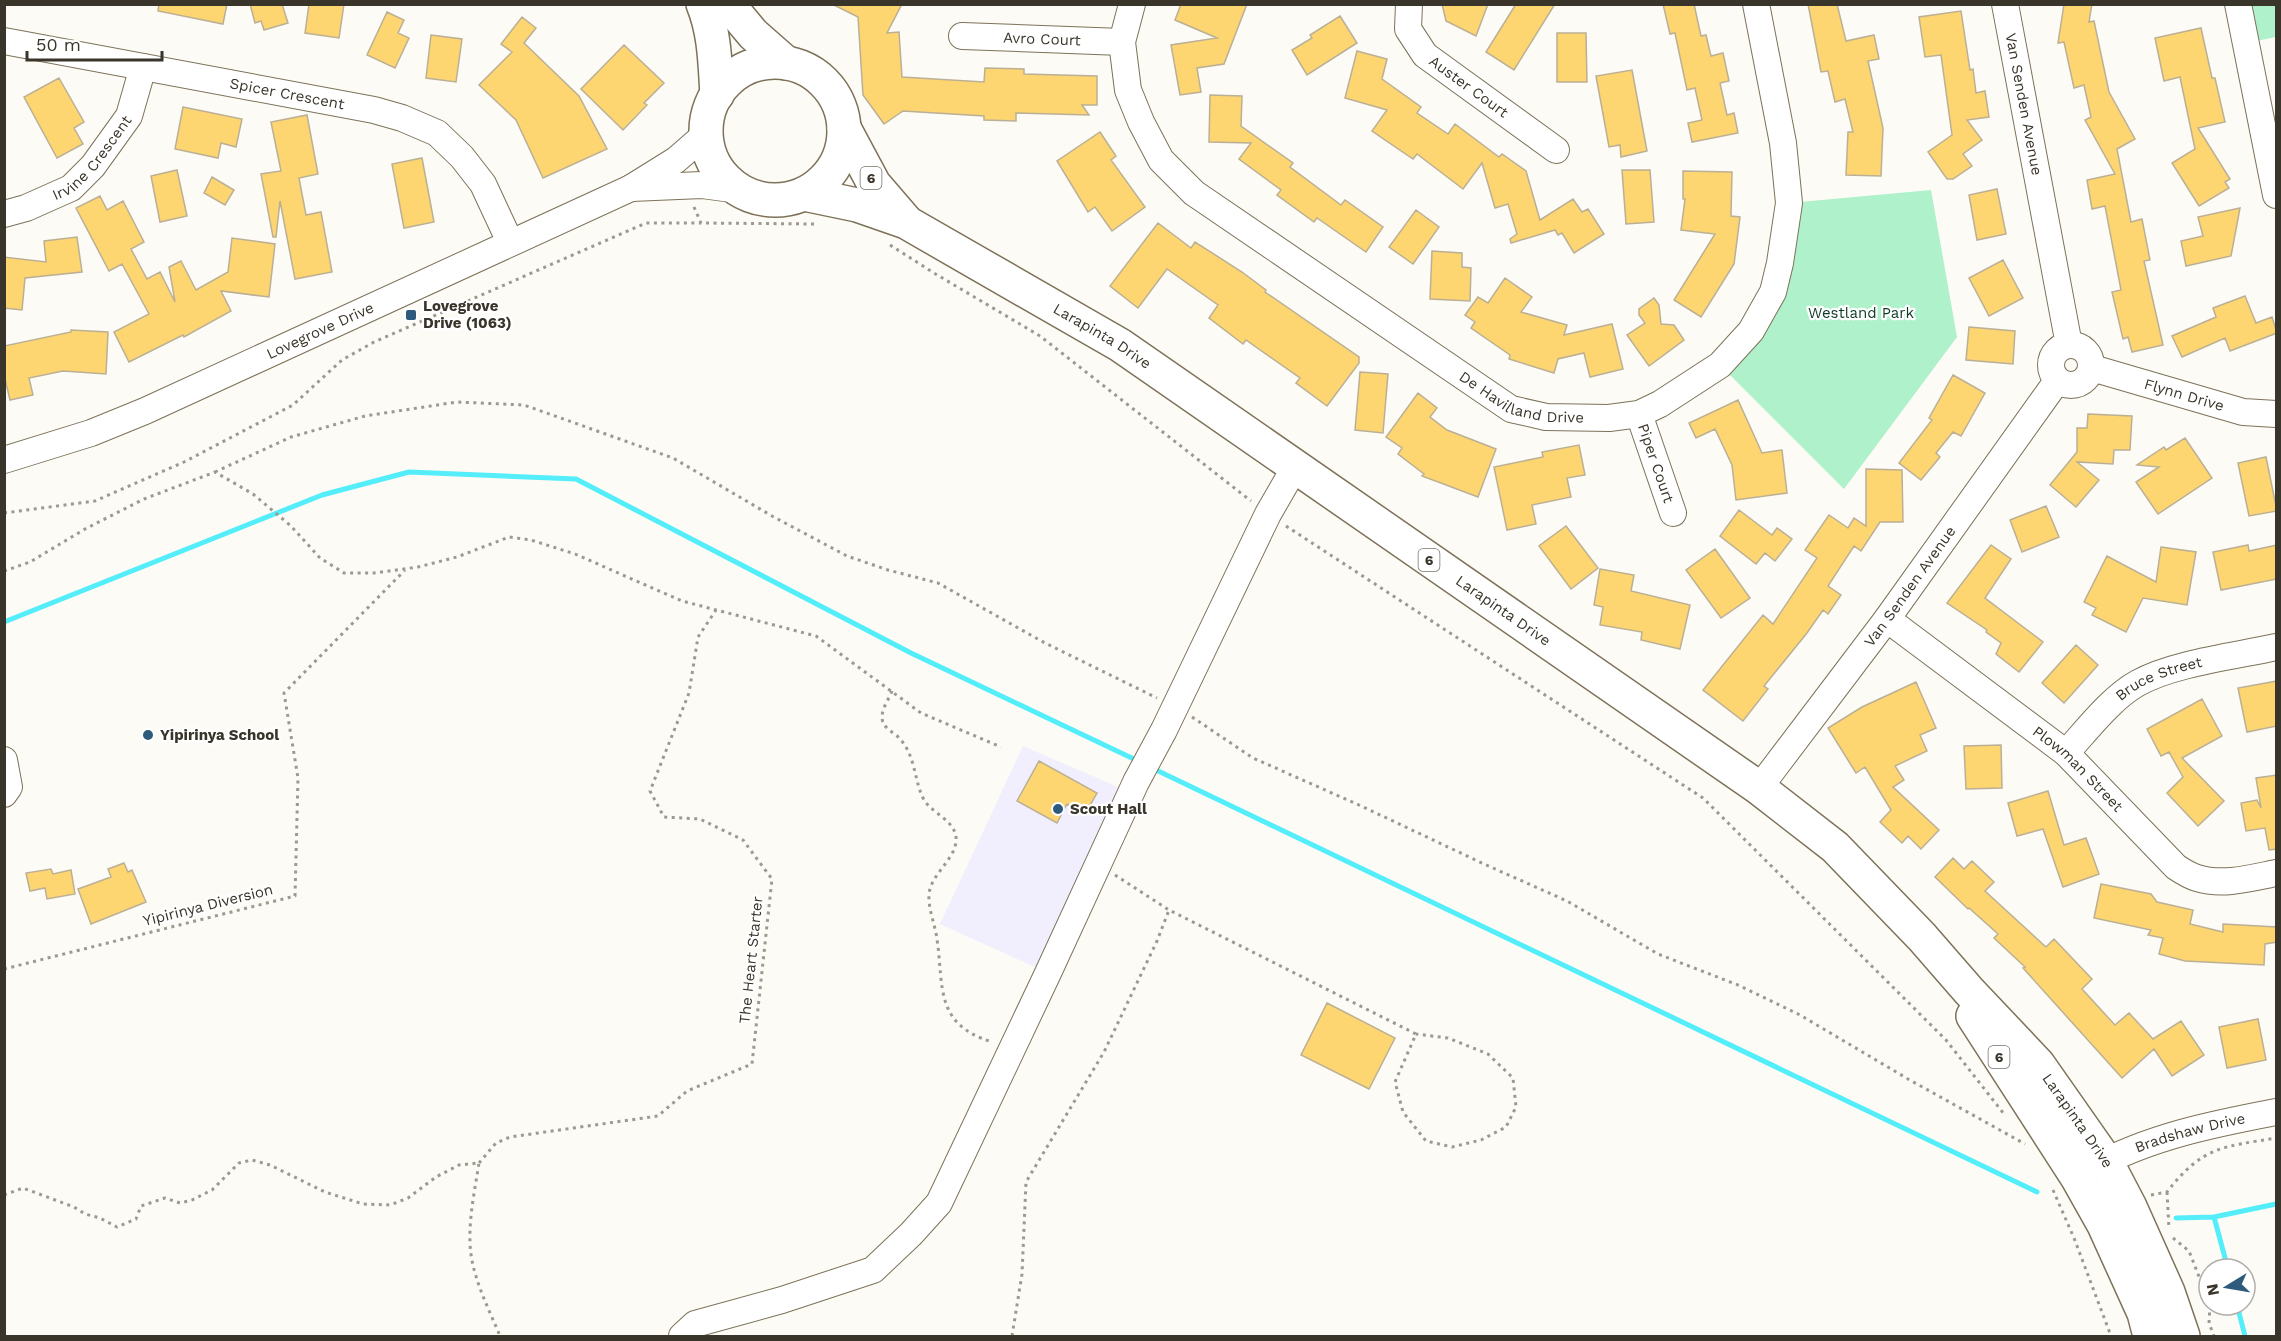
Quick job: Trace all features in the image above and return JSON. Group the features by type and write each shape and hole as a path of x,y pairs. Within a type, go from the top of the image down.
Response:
{"main road":[{"name":"6","path":"703,4 714,52 717,95"},
{"name":"6","path":"728,4 753,34 786,63 811,72 831,91 837,102 844,128 839,155 826,178 804,194 778,200 765,199 739,190 716,166 708,147 707,134 711,107 725,84 746,68 759,64 786,63"},
{"name":"Larapinta Drive","path":"844,128 896,232"},
{"name":"Larapinta Drive","path":"804,194 857,205 896,232 1120,345 1759,788 1834,847 1922,937 2038,1064 2106,1161 2130,1207 2168,1292 2183,1336"},
{"name":"Larapinta Drive","path":"1922,937 2064,1181 2104,1226 2144,1313 2150,1336"}],"street":[{"name":"De Havilland Drive","path":"1132,4 1122,42 1128,90 1141,122 1161,160 1194,193 1510,409 1546,417 1609,418 1639,414 1660,404 1720,365 1751,331 1773,292 1789,203 1783,143 1756,4"},
{"name":"Auster Court","path":"1409,4 1408,29 1425,55 1556,150"},
{"name":"Van Senden Avenue","path":"2005,4 2069,345"},
{"path":"2238,4 2276,189"},
{"name":"Avro Court","path":"962,36 1122,42"},
{"name":"Spicer Crescent","path":"4,41 374,110 402,118 437,133 462,157 483,184 510,242"},
{"name":"Irvine Crescent","path":"4,214 26,208 71,188 93,166 129,116 143,67"},
{"name":"Lovegrove Drive","path":"4,460 91,433 145,411 631,188 676,160 707,134"},
{"name":"Lovegrove Drive","path":"631,188 702,185 739,190"},
{"path":"2069,345 2081,347 2087,352 2092,368 2089,376 2081,384 2073,386 2057,381 2051,369 2051,361 2055,353 2069,345"},
{"name":"Flynn Drive","path":"2092,368 2243,412 2277,414"},
{"name":"Van Senden Avenue","path":"1759,788 1887,619 2057,381"},
{"name":"Piper Court","path":"1639,414 1673,513"},
{"path":"682,1336 695,1324 782,1300 873,1270 911,1234 939,1203 1136,782 1164,730 1268,514 1295,467"},
{"name":"Plowman Street","path":"1887,619 2066,753 2176,867 2197,878 2217,881 2231,881 2277,873"},
{"name":"Bruce Street","path":"2066,753 2100,714 2137,683 2164,671 2277,647"},
{"path":"4,760 9,788 4,794"},
{"name":"Bradshaw Drive","path":"2064,1181 2131,1150 2202,1126 2277,1112"}],"path":[{"path":"693,205 701,223"},
{"path":"4,513 94,501 184,462 293,405 342,360 374,342 646,223 825,224"},
{"path":"896,232 934,273 1040,336 1268,514 1703,798 1946,1040 2008,1119"},
{"path":"4,571 30,562 144,499 215,472 291,437 365,416 457,402 524,405 673,458 772,516 847,556 938,584 1045,643 1175,706 1253,758 1567,901 1658,954 1738,985 1800,1015 1908,1079 2029,1146 2022,1137"},
{"path":"215,472 253,494 291,526 320,558 344,573 374,573 407,569 457,557 509,537 531,540 575,554 682,600 816,636 921,713 1001,747"},
{"name":"Yipirinya Diversion","path":"4,969 295,896 298,778 284,693 407,569"},
{"name":"The Heart Starter","path":"480,1163 496,1143 510,1137 658,1116 687,1090 752,1064 772,879 743,840 700,819 664,817 650,790 689,693 698,637 716,610"},
{"path":"892,691 883,710 882,719 887,729 901,740 913,762 923,799 937,814 952,825 956,838 952,852 932,883 929,894 937,936 945,1006 954,1018 976,1038 1013,1048"},
{"path":"1098,865 1169,910 1416,1034 1448,1038 1488,1053 1513,1077 1515,1107 1506,1128 1481,1140 1452,1147 1426,1141 1403,1112 1395,1082 1416,1034"},
{"path":"1012,1336 1022,1274 1026,1182 1104,1052 1157,941 1169,910"},
{"path":"2197,1274 2188,1251 2174,1240 2169,1231 2167,1192 2183,1172 2220,1148 2277,1138"},
{"path":"4,1195 23,1188 74,1207 85,1215 100,1218 117,1227 136,1219 141,1206 165,1198 180,1203 202,1195 212,1190 238,1163 252,1160 270,1165 325,1192 363,1204 390,1204 408,1198 436,1177 459,1165 480,1163 470,1218 470,1245 475,1272 500,1336"},
{"path":"2064,1181 2074,1238 2110,1336"},
{"path":"2130,1207 2152,1194 2167,1192"},
{"path":"2209,1317 2214,1336"}],"shaded area":[{"path":"1023,746 1132,793 1048,973 940,924"}],"green space":[{"path":"2238,5 2276,5 2276,37 2246,43"},
{"name":"Westland Park","path":"1931,190 1957,337 1844,489 1720,365 1751,331 1789,203"}],"building":[{"path":"159,4 227,4 223,24 158,11"},
{"path":"250,4 282,4 288,23 264,30 261,21 255,23"},
{"path":"309,4 344,4 339,38 305,33"},
{"path":"832,4 902,4 887,33 899,32 902,77 984,82 985,68 1024,69 1024,74 1097,76 1097,105 1082,105 1089,115 1016,113 1016,121 984,120 984,116 903,111 884,124 863,95 858,17"},
{"path":"1181,4 1247,4 1224,64 1197,68 1201,92 1180,95 1171,45 1217,38 1175,20"},
{"path":"1442,4 1488,4 1476,36 1446,21"},
{"path":"1516,4 1555,4 1514,70 1486,52"},
{"path":"1663,4 1694,4 1701,36 1706,35 1711,56 1723,53 1729,81 1720,83 1727,115 1734,113 1738,133 1692,142 1688,123 1702,120 1695,88 1687,90 1675,33 1670,34"},
{"path":"1808,4 1837,4 1846,41 1874,35 1879,59 1868,61 1883,128 1881,176 1846,175 1848,132 1853,132 1845,99 1835,102 1828,71 1821,72"},
{"path":"2064,4 2092,4 2089,22 2094,21 2109,92 2135,139 2117,149 2131,222 2142,219 2150,260 2144,261 2163,345 2132,352 2128,337 2123,339 2112,292 2121,290 2105,206 2092,209 2087,180 2115,174 2085,120 2091,117 2084,85 2074,88 2064,42 2058,43"},
{"path":"1961,11 1976,93 1985,91 1989,117 1967,120 1982,140 1963,154 1972,166 1953,179 1947,179 1928,152 1952,135 1941,55 1925,57 1919,17"},
{"path":"387,12 404,20 398,33 409,38 395,68 367,55"},
{"path":"1340,16 1357,43 1307,75 1292,50 1312,38 1310,35"},
{"path":"522,17 536,28 524,43 579,96 607,149 543,178 516,120 479,85 512,52 501,44"},
{"path":"2201,28 2225,122 2198,128 2230,179 2225,182 2229,188 2199,206 2172,163 2195,149 2180,77 2164,81 2155,38"},
{"path":"1557,33 1586,33 1587,82 1557,82"},
{"path":"431,35 462,39 456,82 426,78"},
{"path":"624,45 664,83 644,103 647,105 623,130 581,89"},
{"path":"1357,51 1387,59 1382,79 1421,107 1417,113 1448,134 1455,124 1499,157 1502,154 1526,171 1540,220 1573,199 1582,212 1588,209 1604,234 1574,253 1562,233 1558,235 1555,230 1511,243 1510,239 1517,234 1508,204 1495,208 1482,163 1463,189 1417,154 1413,159 1372,131 1387,110 1345,98"},
{"path":"1632,70 1647,151 1621,157 1620,145 1609,147 1596,76"},
{"path":"59,78 84,122 74,128 83,144 57,158 24,97"},
{"path":"1210,95 1242,96 1241,126 1293,163 1290,167 1341,205 1345,200 1383,227 1366,252 1317,218 1314,222 1277,195 1281,190 1239,159 1251,143 1209,142"},
{"path":"183,107 242,119 236,147 221,143 218,158 175,149"},
{"path":"307,115 318,174 299,178 306,215 321,212 332,272 295,279 280,201 276,237 273,237 261,174 281,171 271,122"},
{"path":"1100,132 1116,156 1111,160 1145,207 1112,231 1095,207 1088,212 1057,161"},
{"path":"422,158 434,222 404,228 392,164"},
{"path":"177,170 187,216 160,222 151,176"},
{"path":"1622,170 1650,170 1654,222 1626,224"},
{"path":"1683,171 1732,172 1731,216 1740,217 1734,264 1701,317 1674,300 1715,234 1681,230 1685,199 1683,199"},
{"path":"212,177 234,190 225,205 204,193"},
{"path":"1997,189 2006,234 1977,240 1969,195"},
{"path":"100,196 107,210 123,201 144,242 131,249 147,279 160,272 175,302 169,267 181,261 196,290 228,272 232,238 275,244 269,297 221,291 231,311 184,337 183,335 129,362 114,332 149,314 122,264 109,271 76,208"},
{"path":"2240,208 2231,256 2186,266 2181,241 2203,236 2198,217"},
{"path":"1416,210 1439,227 1413,264 1389,247"},
{"path":"1158,223 1191,248 1195,242 1242,272 1266,290 1265,292 1359,357 1359,363 1327,406 1296,383 1300,378 1246,340 1243,344 1209,318 1218,305 1167,269 1138,308 1110,286"},
{"path":"77,237 82,272 25,278 22,310 4,308 4,257 46,262 44,241"},
{"path":"1432,251 1462,253 1462,267 1471,268 1470,301 1430,299"},
{"path":"2003,260 2023,298 1989,316 1969,278"},
{"path":"1505,278 1532,297 1521,312 1567,325 1564,335 1612,324 1623,369 1590,377 1584,353 1558,359 1554,373 1509,359 1510,355 1471,328 1475,322 1465,315 1478,297 1488,303"},
{"path":"2245,296 2256,323 2272,317 2277,333 2230,351 2225,338 2182,357 2172,336 2216,317 2213,308"},
{"path":"1654,298 1659,305 1661,324 1674,325 1684,340 1649,366 1627,335 1645,323 1639,315 1639,309"},
{"path":"1969,327 2015,331 2013,364 1966,360"},
{"path":"71,330 108,332 106,374 63,371 29,378 33,395 10,400 4,375 4,346 71,332"},
{"path":"1360,372 1388,374 1383,433 1355,430"},
{"path":"1953,375 1985,393 1961,436 1953,432 1936,453 1940,457 1921,480 1899,463 1932,420 1929,418"},
{"path":"1418,393 1437,408 1430,417 1447,430 1496,449 1478,497 1422,476 1424,474 1398,454 1402,448 1386,437"},
{"path":"1738,400 1762,453 1782,450 1787,493 1736,500 1732,465 1715,429 1696,438 1689,423"},
{"path":"2088,414 2132,416 2130,450 2114,450 2113,464 2077,462 2099,480 2076,507 2050,485 2077,452 2077,428 2087,428"},
{"path":"2185,438 2212,478 2158,514 2136,482 2159,467 2137,465 2164,447 2166,450"},
{"path":"1579,445 1585,475 1567,478 1571,497 1532,505 1536,524 1507,530 1494,467 1543,457 1542,452"},
{"path":"2266,457 2277,511 2249,516 2238,463"},
{"path":"1866,469 1902,470 1903,522 1880,522 1861,551 1854,546 1828,586 1841,595 1828,614 1823,610 1764,686 1768,689 1743,721 1703,690 1763,615 1773,624 1817,558 1805,550 1829,515 1848,528 1854,518 1866,526"},
{"path":"2046,506 2059,537 2022,552 2010,520"},
{"path":"1739,510 1772,535 1777,528 1792,539 1775,561 1765,553 1756,564 1720,536"},
{"path":"1566,526 1598,568 1571,589 1539,546"},
{"path":"1991,545 2011,559 1985,598 2043,642 2019,672 1996,654 2001,643 1986,632 1987,630 1947,603"},
{"path":"2248,545 2249,551 2277,545 2277,579 2221,590 2213,552"},
{"path":"2161,547 2196,552 2187,605 2143,598 2126,632 2092,615 2096,608 2084,602 2107,556 2156,582"},
{"path":"1715,549 1750,598 1721,618 1686,570"},
{"path":"1600,569 1634,575 1631,591 1690,605 1680,649 1641,640 1642,632 1600,625 1603,607 1594,605"},
{"path":"2076,645 2098,665 2064,703 2042,683"},
{"path":"2277,681 2277,726 2247,732 2238,688"},
{"path":"1916,682 1936,728 1920,735 1927,751 1895,766 1904,780 1893,787 1939,830 1921,849 1908,836 1902,843 1880,822 1891,810 1865,767 1856,773 1828,728 1862,707"},
{"path":"2202,699 2222,736 2182,758 2224,801 2198,826 2167,793 2183,777 2169,752 2161,756 2147,729"},
{"path":"2001,745 2002,788 1966,789 1964,746"},
{"path":"1039,761 1097,793 1085,814 1067,804 1057,823 1017,801"},
{"path":"2277,775 2277,849 2269,850 2265,828 2246,831 2241,803 2257,800 2261,808 2256,778"},
{"path":"2048,791 2064,845 2086,838 2099,874 2063,887 2043,829 2017,836 2008,803"},
{"path":"1953,858 1964,869 1972,861 1994,882 1985,891 2046,947 2054,939 2092,979 2082,989 2115,1025 2129,1013 2153,1039 2181,1021 2204,1055 2172,1076 2154,1049 2122,1078 2023,968 2025,967 1994,938 1998,934 1935,877"},
{"path":"124,863 128,872 132,870 146,902 91,924 78,889 111,877 108,869"},
{"path":"51,869 53,874 71,870 75,894 47,899 45,888 30,891 26,873"},
{"path":"2101,884 2151,894 2157,902 2193,910 2190,924 2223,932 2223,924 2277,927 2277,942 2265,944 2264,965 2185,961 2159,954 2163,938 2148,935 2151,930 2094,918"},
{"path":"1327,1003 1395,1038 1369,1089 1301,1055"},
{"path":"2258,1019 2266,1060 2227,1068 2219,1027"}],"waterway":[{"path":"4,622 322,495 409,472 576,479 911,653 1138,761"},
{"path":"1152,768 2037,1192"},
{"path":"2176,1218 2214,1217 2276,1204"},
{"path":"2214,1217 2225,1257"},
{"path":"2240,1317 2245,1336"}],"place":[{"name":"Lovegrove Drive (1063)","path":"411,315"},
{"name":"Yipirinya School","path":"148,735"},
{"name":"Scout Hall","path":"1058,809"}]}
